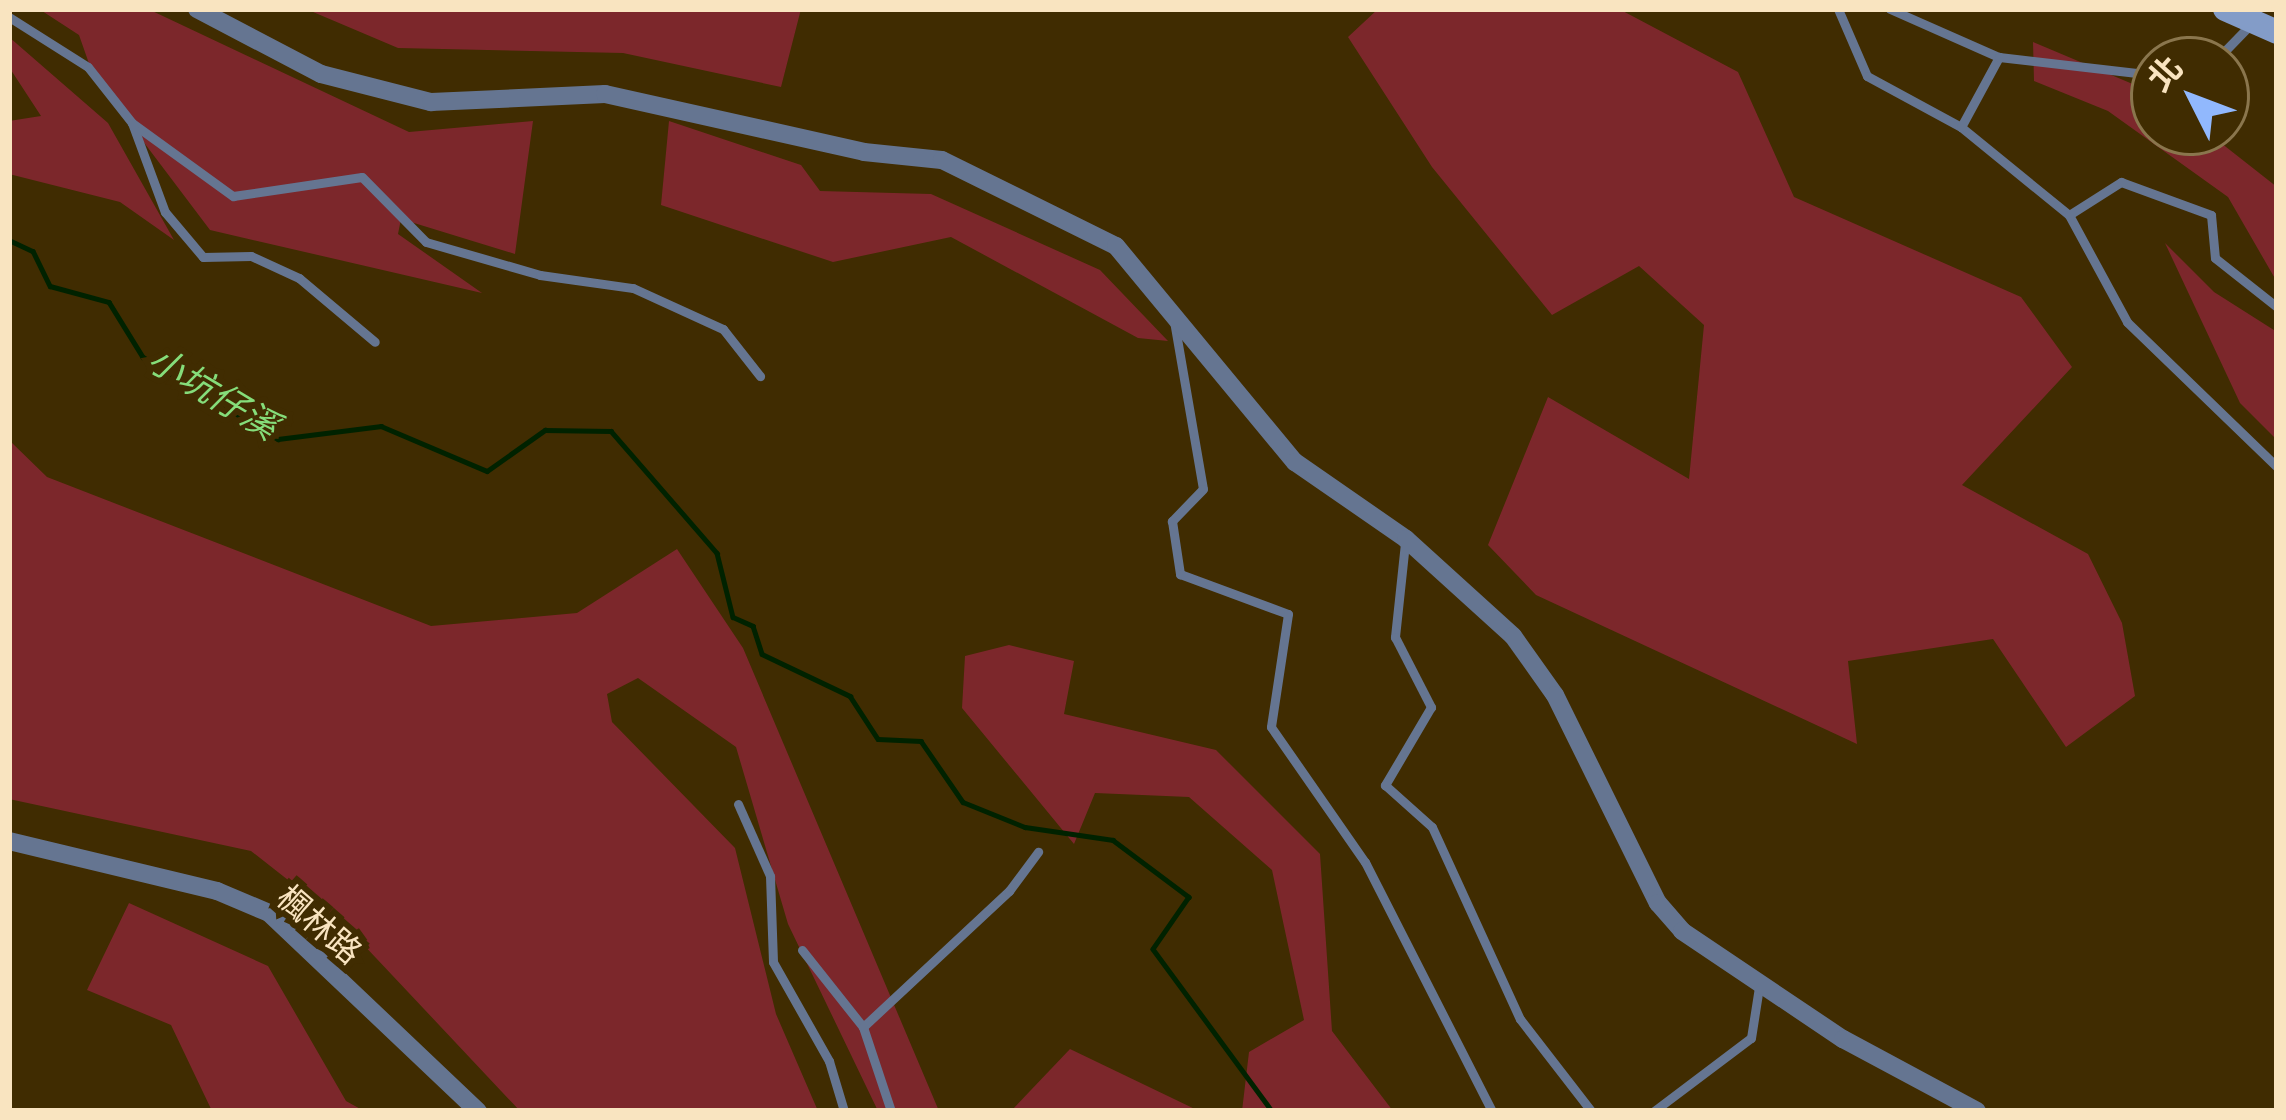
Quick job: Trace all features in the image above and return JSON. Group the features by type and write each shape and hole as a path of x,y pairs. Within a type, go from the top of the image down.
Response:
{"street":[{"path":"197,9 321,74 430,102 605,94 864,152 942,160 1116,246 1170,301 1295,462 1406,539 1490,612 1555,694 1658,904 1759,987 1977,1111"},
{"path":"2225,9 2265,27"},
{"name":"楓林路","path":"9,842 217,891 269,913 478,1111"}],"lane":[{"path":"1838,9 1867,76 1960,127 2069,215 2127,322 2277,467"},
{"path":"1890,9 1999,57 2130,72"},
{"path":"9,17 88,67 132,123 232,196 362,177 427,242 540,275 633,288 723,329 760,376"},
{"path":"1960,127 1999,57"},
{"path":"132,123 165,212 203,256 251,256 299,278 375,341"},
{"path":"2069,215 2121,182 2212,215 2215,259 2277,307"},
{"path":"1170,301 1203,490 1172,521 1180,574 1288,614 1270,727 1365,862 1492,1111"},
{"path":"1406,539 1395,637 1431,707 1385,785 1432,826 1520,1018 1591,1111"},
{"path":"738,804 770,876 773,962 830,1060 844,1111"},
{"path":"862,1027 1009,891 1038,852"},
{"path":"802,950 862,1027 891,1111"},
{"path":"1654,1111 1750,1038 1759,987"}],"shaded area":[{"path":"39,9 148,9 409,132 533,121 515,254 401,219 398,234 482,293 210,230 93,75 79,35"},
{"path":"306,9 801,9 781,87 623,53 398,48"},
{"path":"1378,9 1619,9 1738,72 1794,197 2021,297 2072,367 1962,485 2088,554 2122,623 2135,696 2066,747 1993,639 1848,661 1857,744 1536,595 1488,545 1548,397 1689,479 1704,325 1639,266 1552,315 1432,167 1348,37"},
{"path":"9,37 108,123 174,240 120,202 9,174 9,121 41,116 9,67"},
{"path":"2033,42 2130,83 2130,127 2108,111 2034,81"},
{"path":"669,121 801,165 820,191 931,194 1100,270 1168,341 1138,338 951,237 833,262 661,205"},
{"path":"2171,156 2238,156 2277,187 2277,282 2228,197"},
{"path":"2165,243 2214,292 2277,332 2277,440 2240,403"},
{"path":"9,440 47,477 431,626 577,613 677,549 743,648 939,1111 878,1111 788,924 736,747 638,678 607,694 612,722 735,848 776,1014 818,1111 520,1111 344,924 251,851 9,799"},
{"path":"1009,645 1074,661 1064,714 1216,750 1320,854 1332,1031 1393,1111 1242,1111 1249,1052 1304,1020 1272,870 1189,797 1095,793 1074,844 962,708 965,656"},
{"path":"129,903 268,966 346,1101 364,1111 212,1111 171,1025 87,990"},
{"path":"1070,1049 1199,1111 1011,1111"}],"waterway":[{"name":"小坑仔溪","path":"9,240 33,251 50,286 109,302 143,357 278,439 381,426 487,471 545,430 611,431 717,553 733,617 753,626 762,654 850,696 878,739 921,741 963,802 1025,827 1113,840 1189,897 1153,949 1272,1111"}]}
